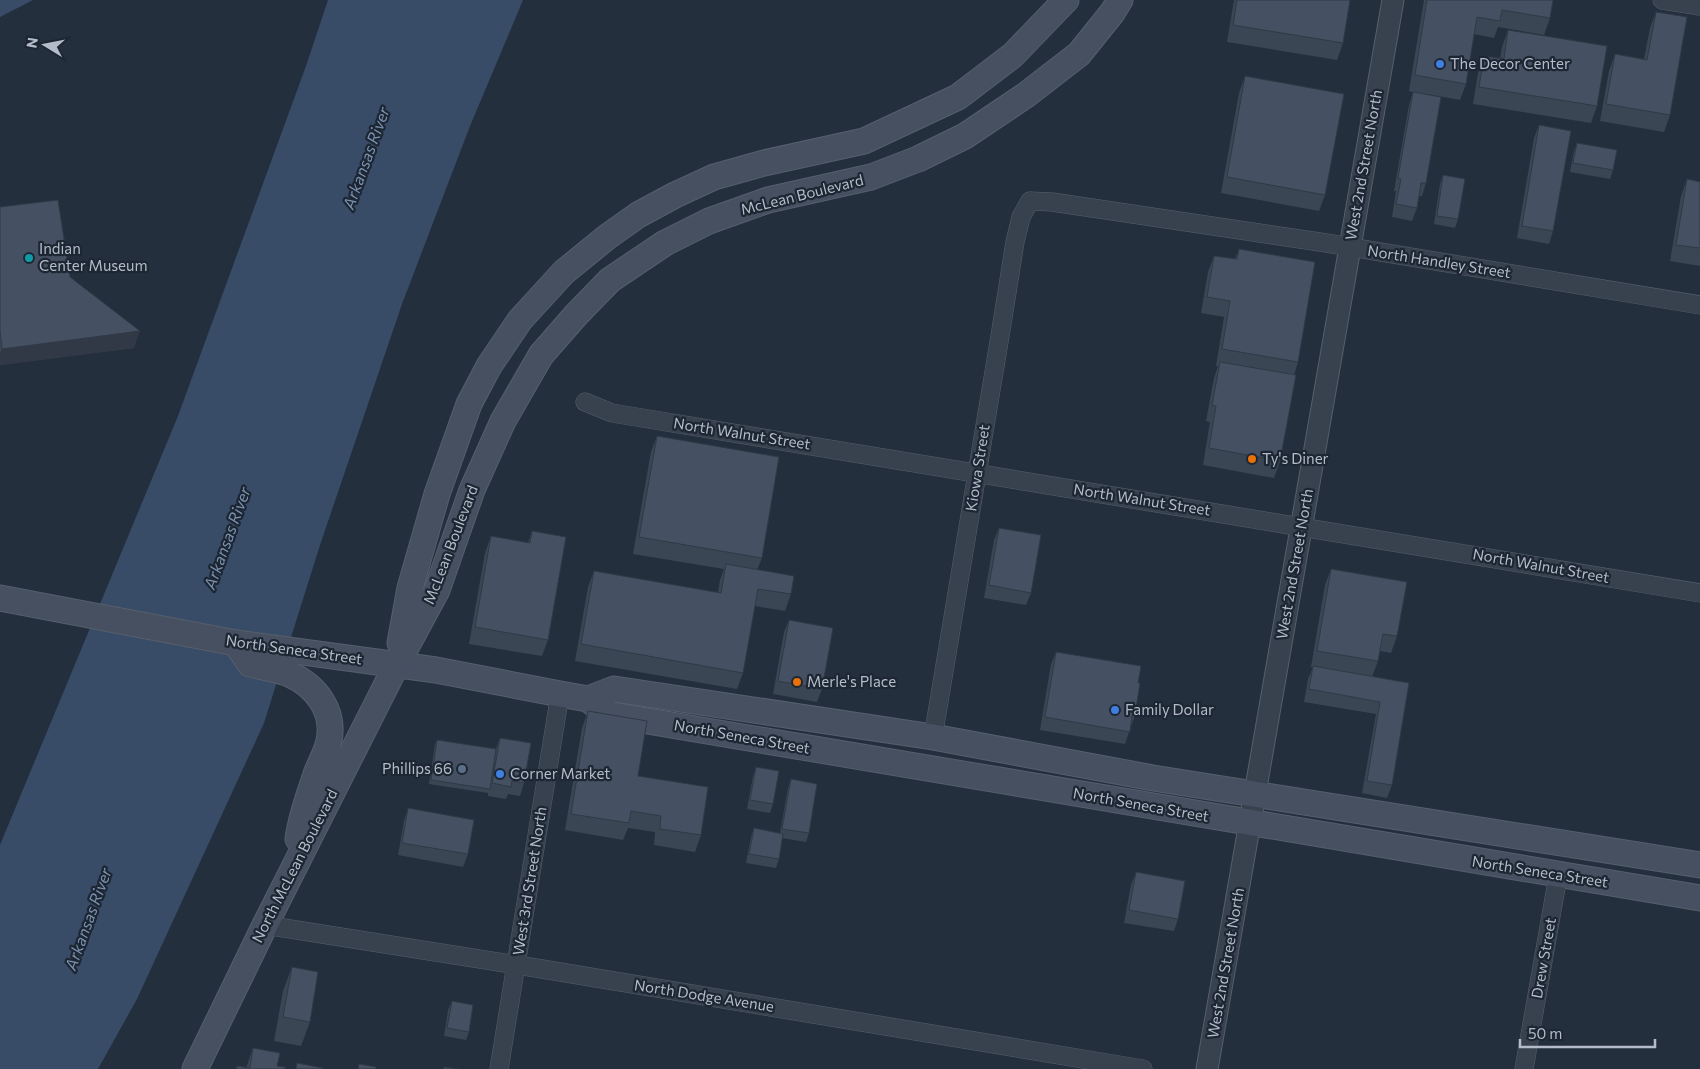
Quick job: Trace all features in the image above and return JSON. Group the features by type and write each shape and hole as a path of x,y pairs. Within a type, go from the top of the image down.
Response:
{"main road":[{"name":"McLean Boulevard","path":"396,664 410,588 438,494 469,404 489,366 520,320 564,272 638,215 675,194 714,177 764,163 864,141 958,97 1013,56 1066,0"},
{"name":"McLean Boulevard","path":"396,664 437,590 472,490 503,421 541,356 576,315 610,280 665,244 709,221 768,200 871,177 965,136 1026,95 1079,54 1120,0"},
{"name":"North Seneca Street","path":"0,598 236,643 396,664 588,699 606,714 1558,876 1700,898"},
{"path":"236,643 250,664 285,672 318,695 328,711 330,729 328,745 301,818 294,868"},
{"name":"North McLean Boulevard","path":"195,1069 396,664"},
{"name":"North Seneca Street","path":"588,699 614,689 933,737 1154,778 1700,865"}],"street":[{"name":"West 2nd Street North","path":"1207,1069 1392,0"},
{"path":"1662,0 1700,6"},
{"name":"North Handley Street","path":"1030,201 1062,204 1350,248 1700,305"},
{"name":"Kiowa Street","path":"933,737 978,473 1014,242 1021,217 1030,201"},
{"name":"North Walnut Street","path":"585,402 612,413 1700,593"},
{"name":"West 3rd Street North","path":"499,1069 560,694"},
{"name":"Drew Street","path":"1524,1069 1558,876"},
{"name":"North Dodge Avenue","path":"265,925 516,964 1143,1069"}],"water":[{"path":"0,0 33,0 0,17"},
{"name":"Arkansas River","path":"328,0 523,0 470,126 402,304 320,545 264,723 137,999 98,1069 0,1069 0,845 178,416 306,66"}],"building":[{"path":"1237,0 1350,0 1343,43 1233,25"},
{"name":"The Decor Center","path":"1427,0 1553,0 1550,18 1502,10 1500,21 1477,17 1466,84 1415,75"},
{"path":"1656,12 1687,17 1670,115 1606,104 1615,54 1647,60"},
{"path":"1508,30 1607,46 1597,106 1479,87 1484,56 1504,59"},
{"path":"1245,76 1344,94 1325,195 1227,177"},
{"path":"1413,92 1441,97 1426,183 1421,183 1417,208 1396,204 1401,179 1398,178"},
{"path":"1539,125 1571,131 1553,231 1522,226"},
{"path":"1577,143 1617,150 1613,170 1573,163"},
{"path":"1443,175 1465,179 1458,219 1437,216"},
{"path":"1687,179 1700,182 1700,248 1676,245"},
{"name":"Indian Center Museum","path":"58,200 70,277 140,331 2,349 0,331 0,207"},
{"path":"1239,249 1315,262 1298,362 1222,349 1230,301 1207,297 1214,256 1237,259"},
{"path":"1220,362 1296,375 1280,461 1209,448 1216,406 1212,405"},
{"path":"657,436 779,457 762,558 639,537"},
{"path":"999,528 1041,535 1031,593 989,585"},
{"path":"532,531 566,537 548,640 475,627 491,536 530,543"},
{"path":"726,564 794,576 791,594 758,589 743,673 581,644 594,571 721,593"},
{"path":"1331,569 1407,582 1397,636 1383,634 1378,661 1317,651"},
{"path":"789,620 833,628 822,689 778,681"},
{"path":"1056,652 1141,666 1135,715 1132,715 1130,732 1045,717"},
{"path":"1313,666 1409,683 1392,785 1367,781 1380,702 1309,689"},
{"path":"588,711 647,721 638,776 708,787 701,835 660,829 661,816 631,811 629,823 571,814"},
{"path":"500,738 531,743 524,783 512,781 511,787 492,783"},
{"path":"437,740 496,749 490,789 431,780"},
{"path":"756,767 779,771 773,804 750,800"},
{"path":"791,779 817,784 809,833 782,829"},
{"path":"408,808 474,820 468,854 402,843"},
{"path":"754,828 783,834 779,859 749,854"},
{"path":"1136,872 1185,881 1178,919 1129,910"},
{"path":"292,967 318,972 310,1022 283,1017"},
{"path":"452,1001 473,1005 469,1032 447,1028"},
{"path":"253,1048 280,1053 277,1066 285,1067 285,1069 237,1069 237,1066 250,1068"},
{"path":"297,1063 323,1068 323,1069 296,1069"},
{"path":"359,1064 376,1067 376,1069 358,1069"},
{"path":"444,1067 459,1069 443,1069"}],"place":[{"name":"The Decor Center","path":"1440,64"},
{"name":"Indian Center Museum","path":"29,258"},
{"name":"Ty's Diner","path":"1252,459"},
{"name":"Merle's Place","path":"797,682"},
{"name":"Family Dollar","path":"1115,710"},
{"name":"Phillips 66","path":"462,769"},
{"name":"Corner Market","path":"500,774"}]}
